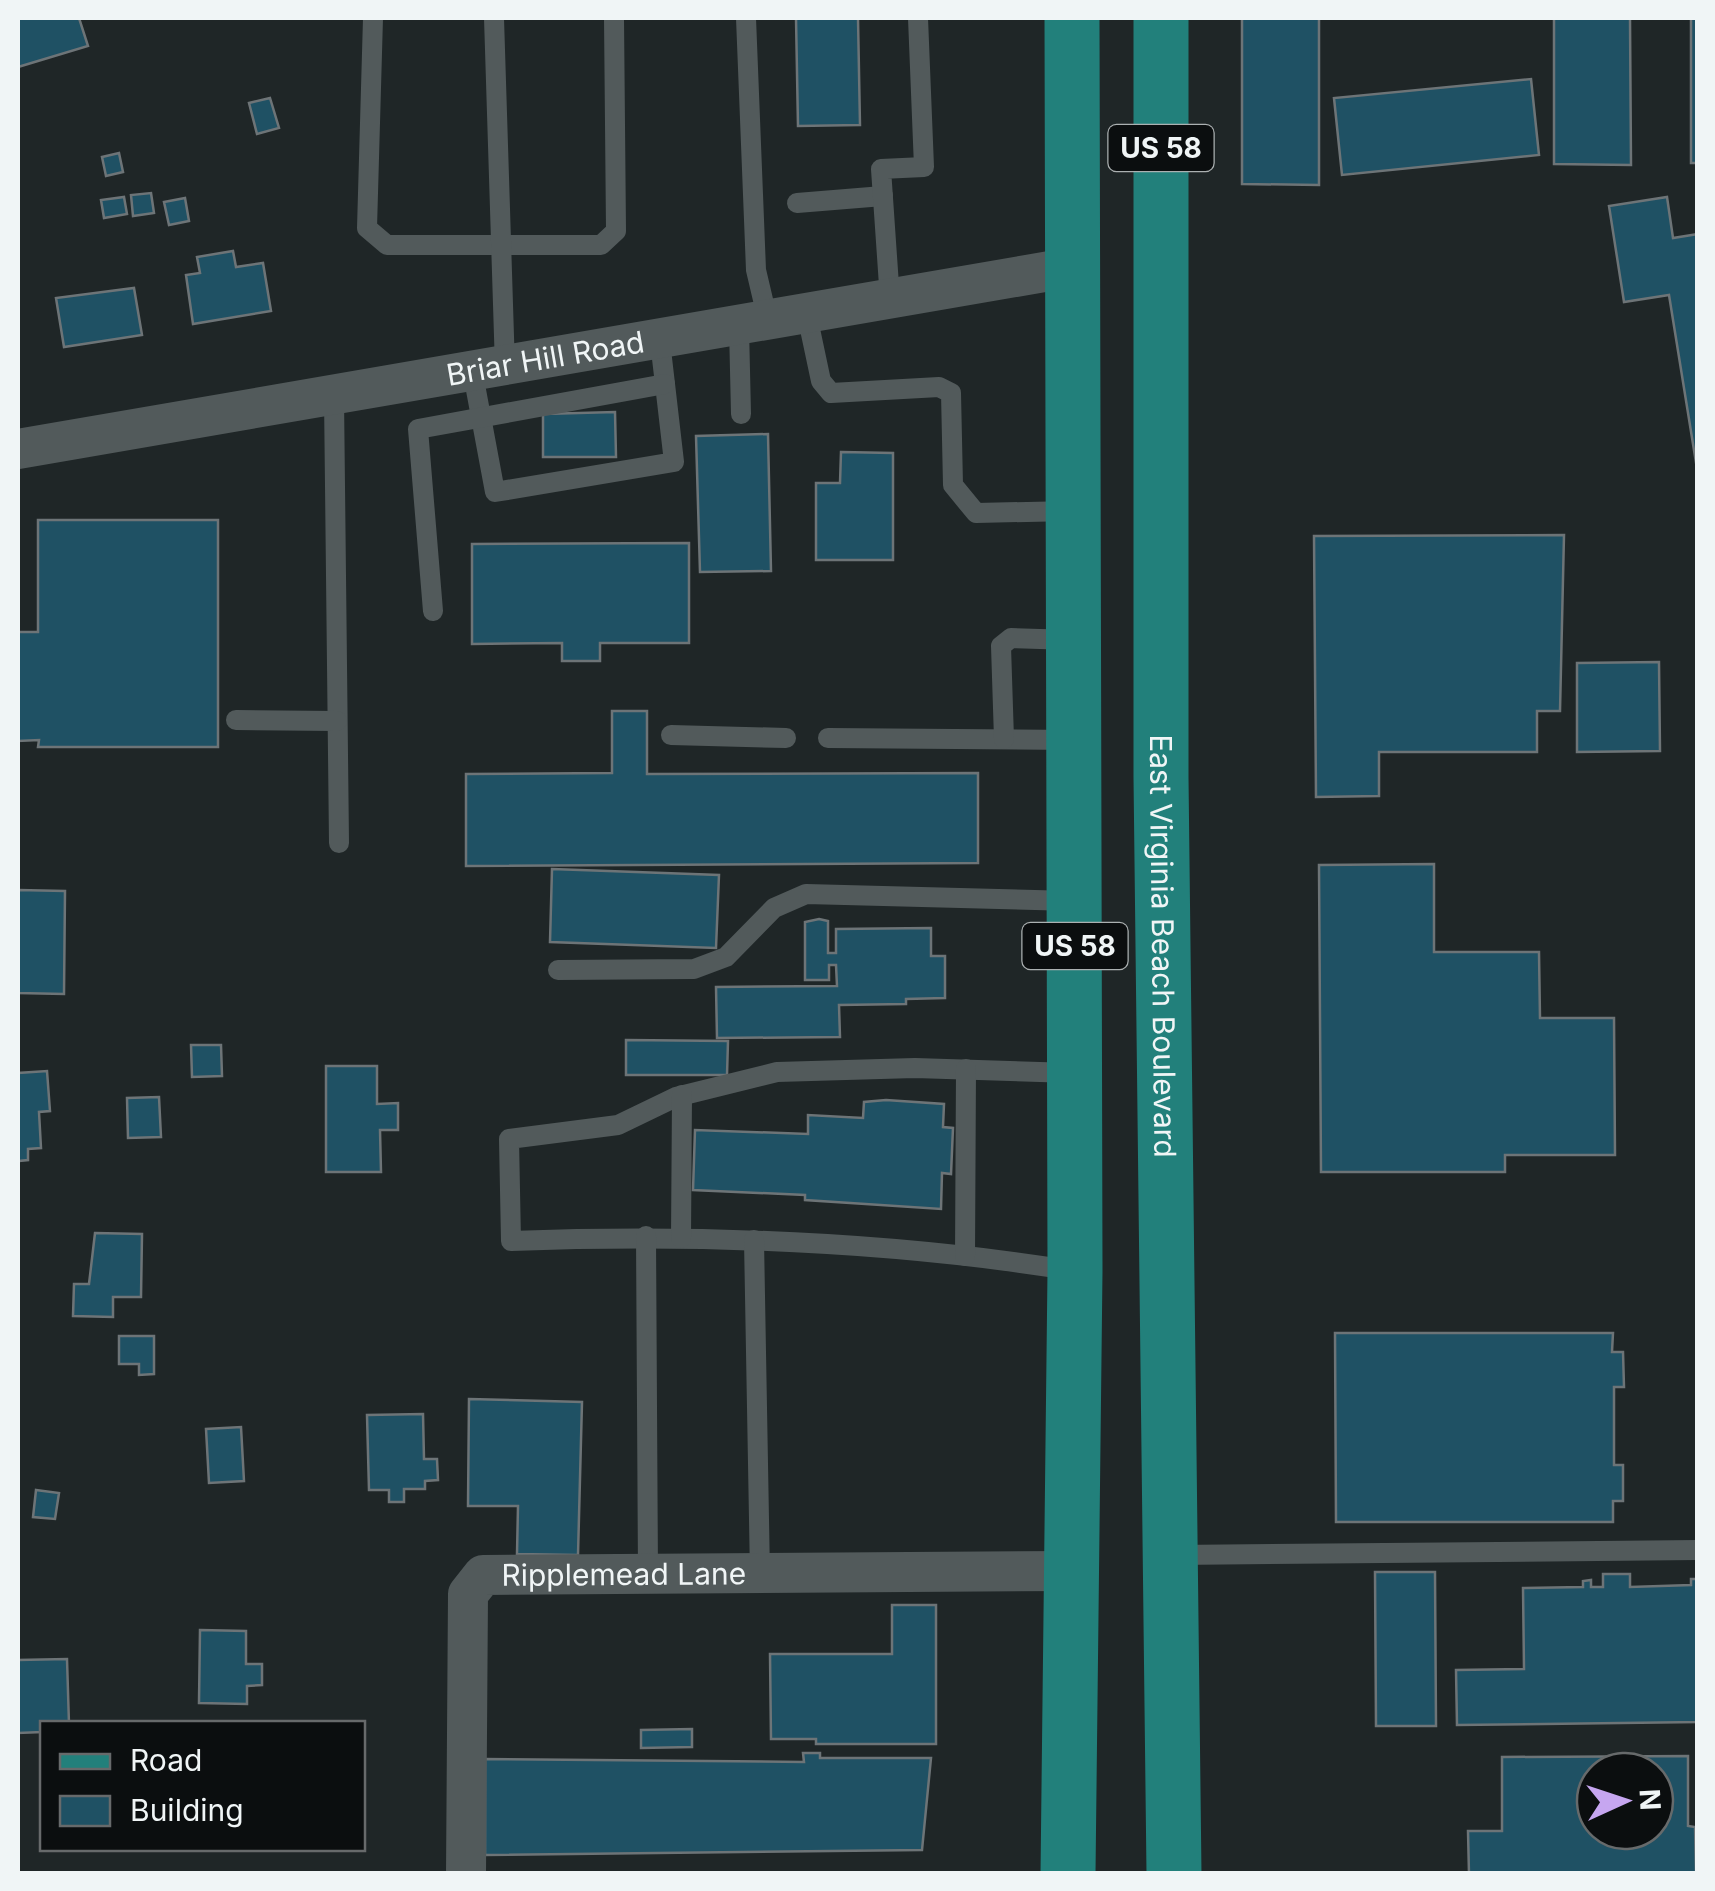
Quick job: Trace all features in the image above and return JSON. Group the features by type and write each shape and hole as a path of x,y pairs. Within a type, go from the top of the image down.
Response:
{"main road":[{"name":"US 58","path":"1068,1874 1074,1271 1072,18"},
{"name":"East Virginia Beach Boulevard","path":"1161,18 1161,795 1174,1874"},
{"path":"1173,1742 1198,1874"}],"street":[{"name":"Briar Hill Road","path":"18,449 489,371 1073,267"},
{"name":"Ripplemead Lane","path":"466,1874 468,1594 483,1575 1070,1571"}],"lane":[{"path":"373,18 367,228 386,246 501,248 602,245 616,231 614,18"},
{"path":"494,18 501,248 489,371 480,417 495,492 674,462 660,340"},
{"path":"742,414 756,270 746,18"},
{"path":"890,300 881,170 924,167 918,18"},
{"path":"796,203 883,196"},
{"path":"807,315 822,381 831,393 938,387 950,393 953,485 976,513 1074,511"},
{"path":"433,611 418,429 664,384"},
{"path":"334,397 339,843"},
{"path":"1004,739 1001,646 1012,638 1074,640"},
{"path":"236,720 338,720"},
{"path":"670,736 786,738"},
{"path":"828,738 1074,740"},
{"path":"558,970 694,969 726,957 774,908 806,894 1074,901"},
{"path":"965,1256 966,1070"},
{"path":"1074,1073 777,1072 682,1095 618,1125 509,1139 512,1242 646,1236 754,1240 965,1256 1074,1271"},
{"path":"681,1238 682,1095"},
{"path":"646,1236 648,1575"},
{"path":"754,1240 760,1575"},
{"path":"1170,1556 1698,1550"}],"building":[{"path":"18,18 79,18 88,46 18,67"},
{"path":"796,18 858,18 860,125 798,126"},
{"path":"1242,18 1319,18 1319,185 1242,184"},
{"path":"1554,18 1630,18 1631,165 1554,164"},
{"path":"1691,18 1698,18 1698,163 1691,163"},
{"path":"1531,79 1539,155 1342,175 1334,98"},
{"path":"270,98 279,128 257,134 249,103"},
{"path":"119,153 123,172 106,176 102,157"},
{"path":"151,193 154,213 133,216 131,195"},
{"path":"124,197 127,214 104,218 101,200"},
{"path":"1667,197 1673,238 1698,234 1698,475 1669,295 1624,302 1609,206"},
{"path":"185,198 189,221 169,225 164,202"},
{"path":"233,251 236,267 263,263 271,311 193,324 186,275 200,273 197,257"},
{"path":"134,288 142,335 64,347 56,298"},
{"path":"615,412 616,457 543,457 543,414"},
{"path":"768,434 771,571 700,572 696,436"},
{"path":"841,452 893,453 893,560 816,560 816,483 840,483"},
{"path":"38,520 218,520 218,747 38,747 39,740 18,741 18,632 38,632"},
{"path":"1564,535 1560,711 1537,711 1537,752 1379,752 1379,796 1316,797 1314,536"},
{"path":"689,543 689,643 600,643 600,661 562,661 562,643 472,644 472,544"},
{"path":"1659,662 1660,751 1577,752 1577,663"},
{"path":"612,711 647,711 647,774 978,773 978,863 466,866 466,774 612,773"},
{"path":"1434,864 1434,952 1539,952 1540,1018 1614,1018 1615,1155 1505,1155 1505,1172 1321,1172 1319,865"},
{"path":"552,869 719,875 716,948 550,942"},
{"path":"18,890 65,891 64,994 18,993"},
{"path":"828,921 828,953 836,953 836,929 931,928 931,956 945,956 945,998 906,999 906,1004 839,1005 840,1037 717,1038 716,987 837,986 836,965 829,965 829,980 805,980 805,922"},
{"path":"626,1040 728,1041 727,1075 626,1075"},
{"path":"191,1045 221,1045 222,1076 192,1077"},
{"path":"326,1066 377,1066 377,1104 398,1103 398,1130 380,1130 381,1172 326,1172"},
{"path":"47,1071 50,1111 39,1112 41,1148 28,1149 28,1160 18,1161 18,1073"},
{"path":"159,1097 161,1137 128,1138 127,1098"},
{"path":"864,1102 944,1104 943,1127 953,1128 951,1174 942,1173 941,1209 805,1200 805,1195 693,1190 695,1130 808,1134 808,1115 863,1118"},
{"path":"95,1233 142,1234 141,1297 113,1297 113,1317 73,1316 74,1284 89,1284"},
{"path":"1335,1333 1613,1333 1612,1352 1623,1352 1624,1387 1614,1387 1614,1465 1623,1465 1623,1501 1613,1501 1613,1522 1336,1522"},
{"path":"119,1336 154,1336 154,1374 139,1375 139,1364 119,1364"},
{"path":"469,1399 582,1402 578,1555 517,1554 518,1506 468,1506"},
{"path":"423,1414 424,1459 437,1459 438,1480 425,1481 425,1489 404,1489 404,1502 389,1502 389,1490 369,1490 367,1415"},
{"path":"241,1427 244,1481 209,1483 206,1429"},
{"path":"36,1490 59,1493 55,1519 33,1517"},
{"path":"1375,1572 1435,1572 1436,1726 1376,1726"},
{"path":"1603,1574 1630,1574 1630,1587 1691,1585 1691,1579 1698,1579 1698,1722 1457,1725 1456,1670 1524,1669 1523,1588 1583,1587 1583,1581 1591,1580 1591,1587 1603,1587"},
{"path":"892,1605 936,1605 936,1744 816,1744 816,1739 771,1739 770,1654 892,1654"},
{"path":"200,1630 246,1631 246,1664 262,1664 262,1685 247,1686 247,1704 199,1703"},
{"path":"67,1659 69,1721 40,1721 40,1732 18,1733 18,1660"},
{"path":"692,1729 692,1747 641,1748 641,1730"},
{"path":"803,1753 820,1753 820,1758 931,1758 922,1850 485,1855 485,1759 804,1762"},
{"path":"1675,1756 1688,1756 1688,1826 1695,1827 1696,1874 1469,1874 1468,1831 1502,1831 1502,1757 1575,1757 1575,1851 1675,1851"}]}
